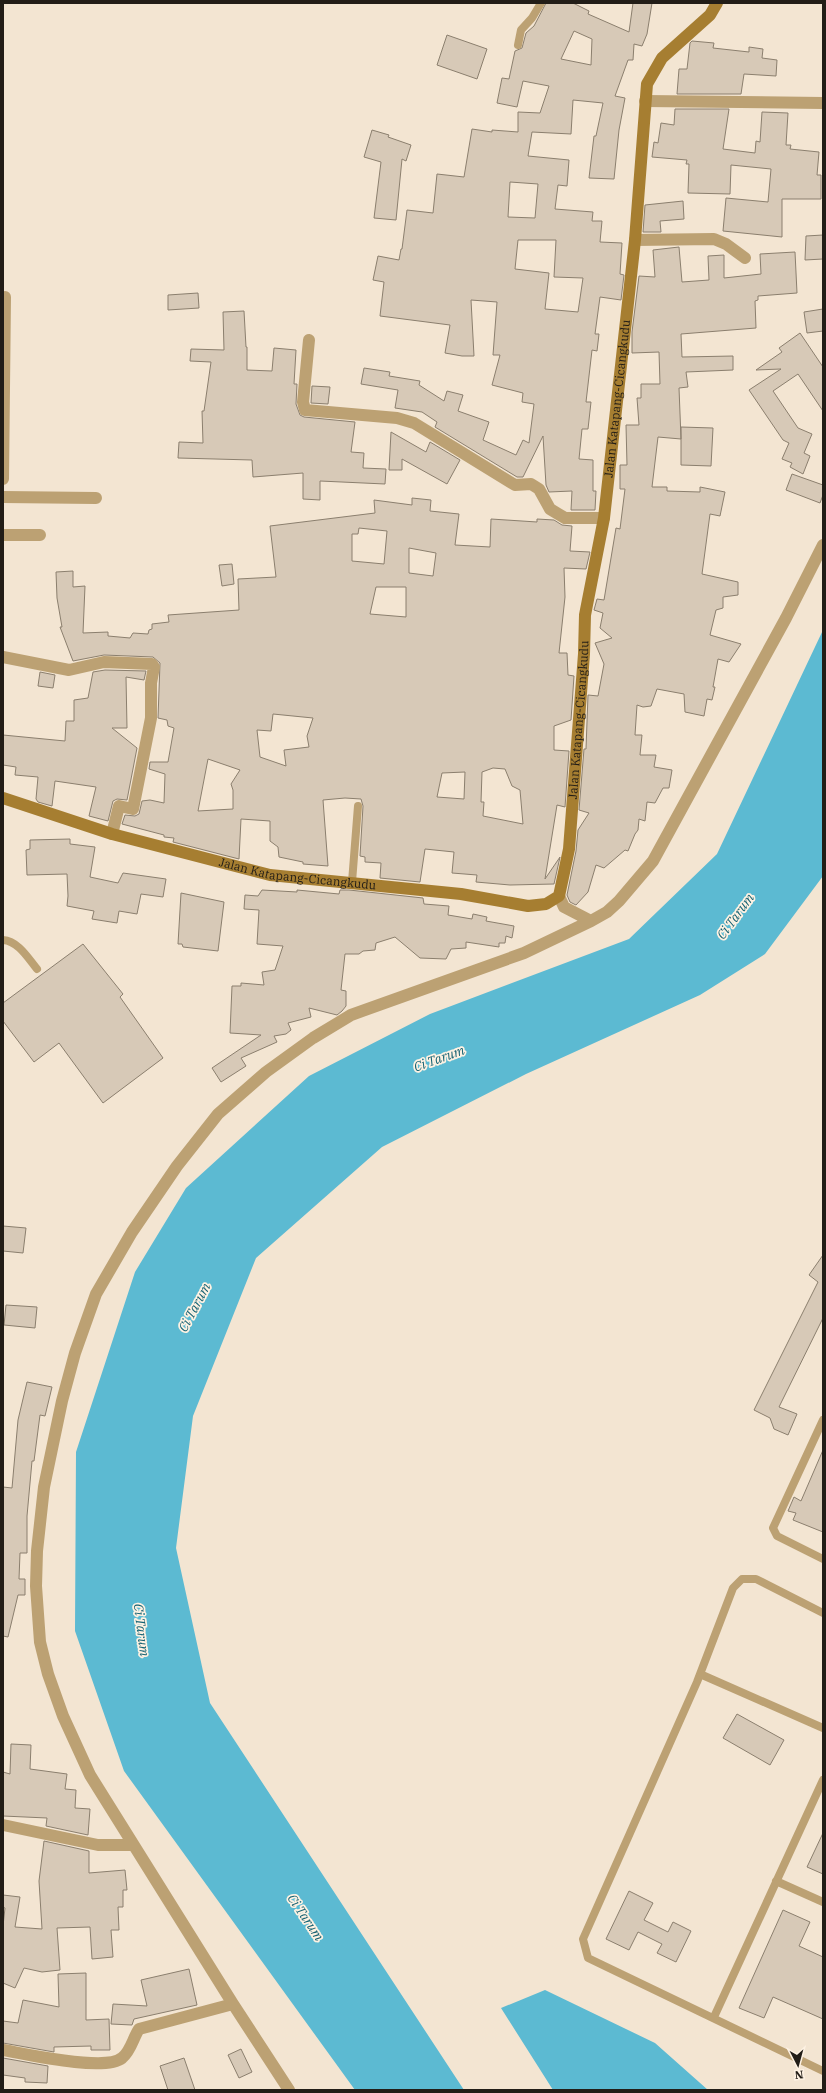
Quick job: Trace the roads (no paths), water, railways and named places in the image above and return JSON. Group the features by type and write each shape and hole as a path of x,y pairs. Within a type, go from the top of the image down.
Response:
{"street":[{"name":"Jalan Katapang-Cicangkudu","path":"3,798 112,834 270,875 461,894 528,906 546,904 559,896 569,849 584,654 585,614 604,518 635,240 647,84 662,58 710,15 716,3"},
{"path":"645,101 823,102"},
{"path":"635,240 714,239 726,244 745,258"},
{"path":"3,479 8,297"},
{"path":"309,340 303,402 305,410 397,418 414,423 516,485 531,484 539,489 550,509 565,518 604,518"},
{"path":"3,497 96,498"},
{"path":"3,535 40,535"},
{"path":"289,2090 233,2004 90,1775 63,1716 48,1674 40,1642 36,1586 37,1551 44,1487 75,1353 96,1294 132,1232 176,1166 218,1114 266,1072 351,1014 524,952 592,921 607,912 619,901 653,860 786,618 823,545"},
{"path":"3,657 70,670 104,662 152,664 154,667 151,683 151,718 133,809 119,806 112,834"},
{"path":"559,896 564,907 592,921"},
{"path":"3,1826 98,1845 133,1845"},
{"path":"3,2050 83,2063 114,2063 127,2052 139,2029 167,2020 233,2004"}],"lane":[{"path":"518,45 522,30 535,14 540,3"},
{"path":"352,882 358,806"},
{"path":"3,940 7,940 19,947 37,969"},
{"path":"823,1420 773,1528 777,1536 823,1559"},
{"path":"823,1613 756,1579 742,1579 733,1588 700,1674 583,1939 588,1958 714,2016 823,2071"},
{"path":"700,1674 823,1728"},
{"path":"714,2016 823,1780"},
{"path":"776,1881 823,1902"}],"water":[{"name":"Ci Tarum","path":"823,630 823,876 765,954 700,995 526,1074 382,1147 256,1258 193,1416 176,1548 210,1703 464,2090 355,2090 124,1771 75,1631 76,1452 135,1272 186,1188 309,1076 430,1014 629,939 717,854"},
{"path":"545,1990 655,2043 708,2090 553,2090 501,2008"}]}
